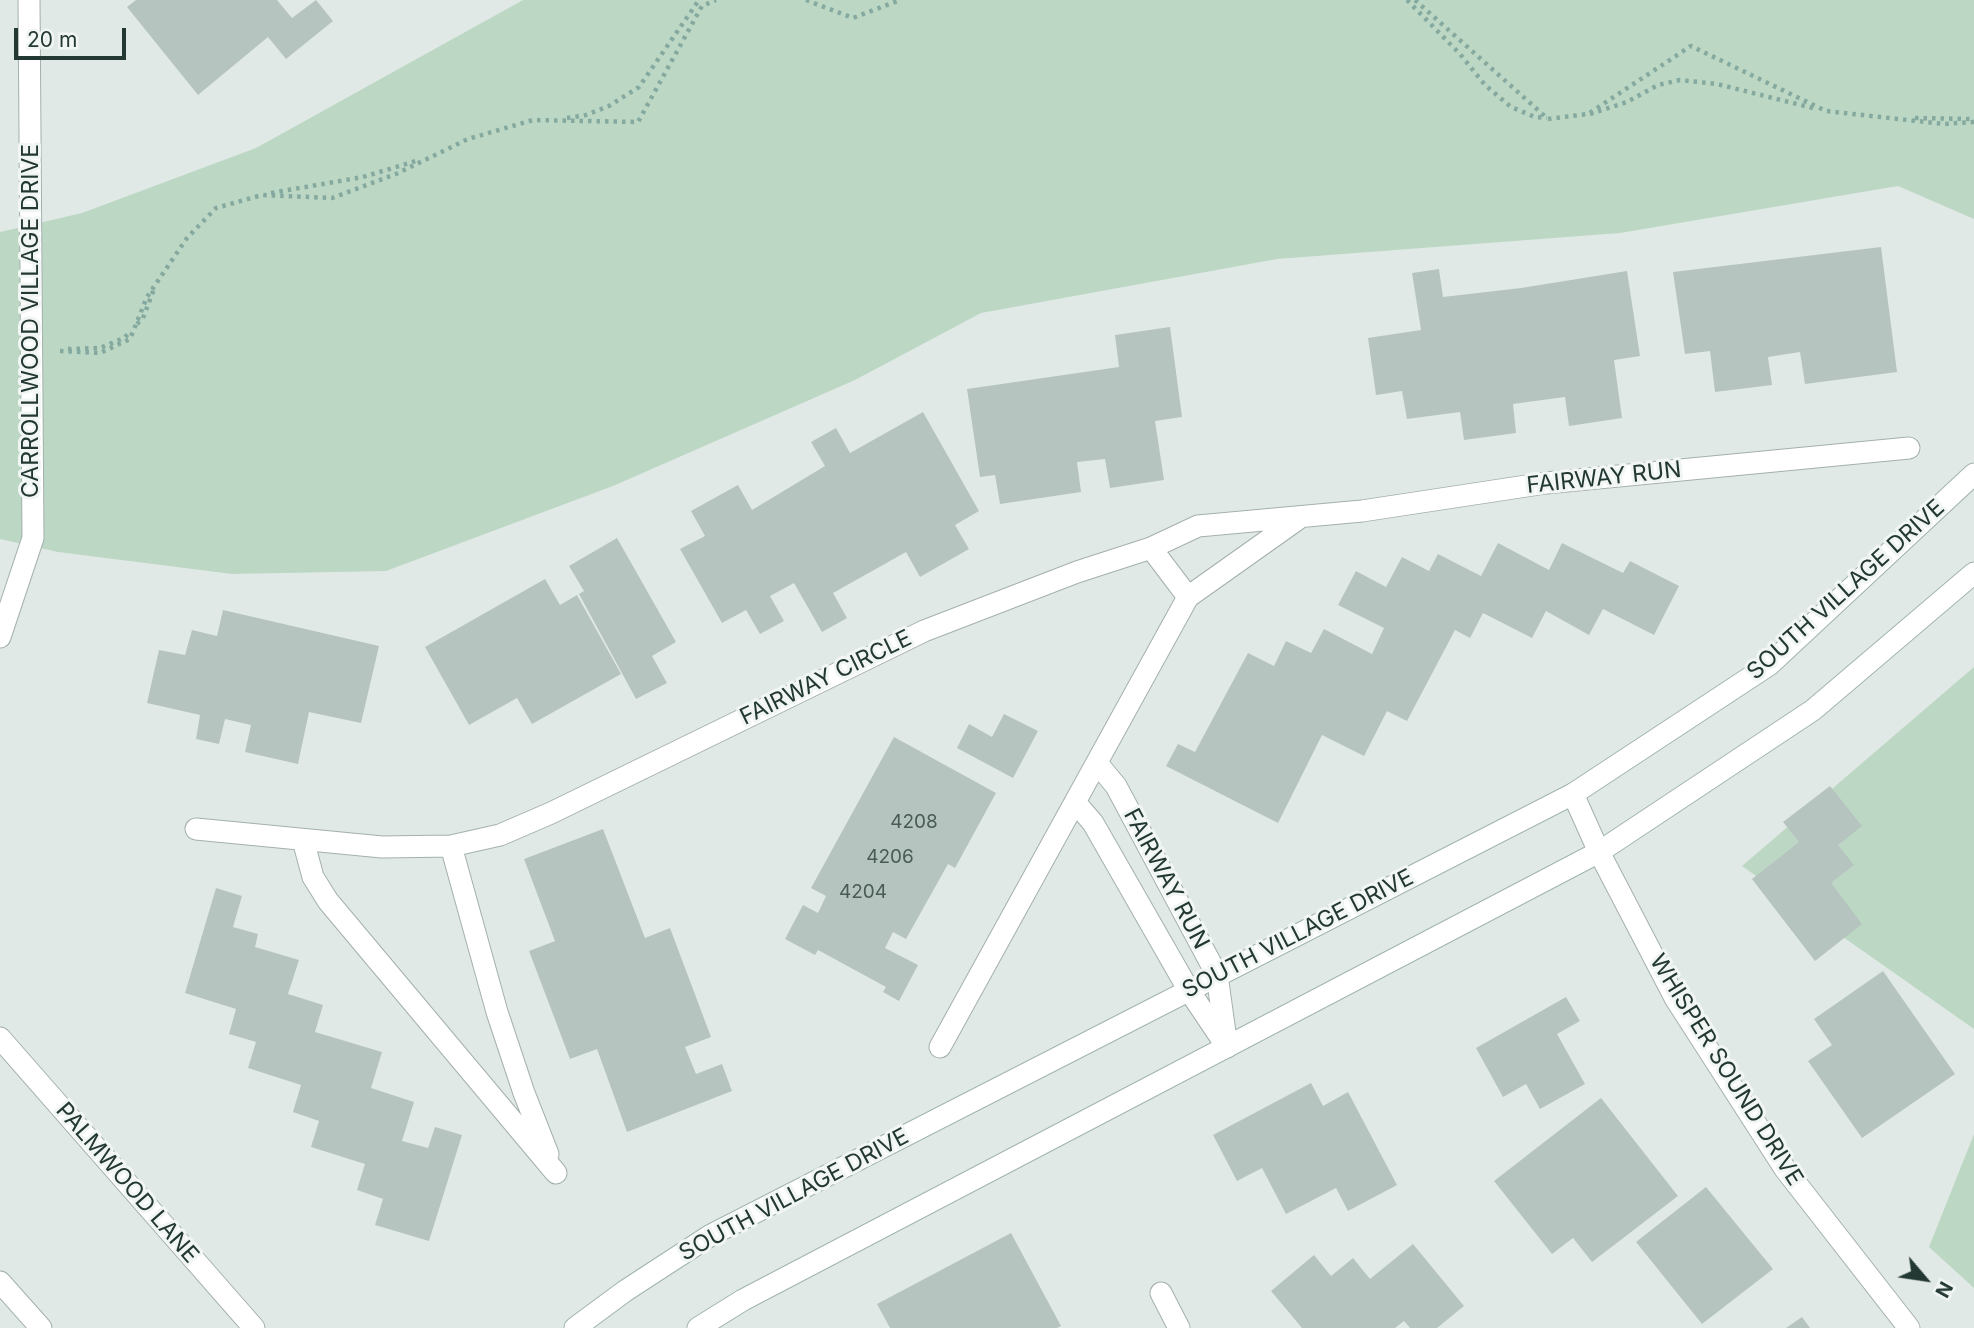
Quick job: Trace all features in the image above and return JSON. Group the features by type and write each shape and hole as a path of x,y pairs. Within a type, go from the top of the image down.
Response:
{"street":[{"name":"CARROLLWOOD VILLAGE DRIVE","path":"0,637 33,538 42,349 29,0"},
{"name":"FAIRWAY RUN","path":"1151,548 1198,526 1300,518 1546,483 1909,448"},
{"name":"SOUTH VILLAGE DRIVE","path":"575,1328 625,1291 711,1235 1573,794 1769,665 1974,474"},
{"name":"FAIRWAY RUN","path":"940,1047 1188,597 1300,518"},
{"path":"1151,548 1188,597"},
{"name":"FAIRWAY CIRCLE","path":"196,829 382,847 451,846 500,835 924,631 1077,572 1151,548"},
{"path":"698,1328 755,1293 1599,852 1813,710 1974,573"},
{"name":"FAIRWAY RUN","path":"1097,763 1116,786 1217,975 1227,1047"},
{"name":"WHISPER SOUND DRIVE","path":"1573,794 1599,852 1675,998 1785,1169 1909,1328"},
{"name":"FAIRWAY RUN","path":"1075,802 1093,823 1188,989 1227,1047"},
{"path":"303,840 313,877 328,901 556,1173 524,1093 497,1012 451,846"},
{"name":"PALMWOOD LANE","path":"0,1038 254,1328"},
{"path":"0,1282 41,1328"},
{"path":"1161,1293 1179,1328"}],"path":[{"path":"42,349 100,348 124,338 144,318 160,272 200,223 236,199 363,177 419,160 485,131 586,115 609,106 639,87 699,0"},
{"path":"42,349 100,353 130,339 146,297 187,238 216,208 262,195 332,198 396,174 468,139 533,120 638,122 702,6 716,0"},
{"path":"806,0 853,18 900,0"},
{"path":"1407,0 1460,54 1485,85 1511,107 1535,117 1566,120 1602,111 1658,85 1680,80 1717,83 1856,117 1974,120"},
{"path":"1415,0 1548,119 1588,114 1692,46 1826,111 1944,124 1974,120"}],"green space":[{"path":"523,0 1974,0 1974,219 1898,186 1620,233 1277,259 981,313 855,380 613,486 386,571 232,574 58,552 0,539 0,232 82,213 256,148"},
{"path":"1974,667 1974,1029 1742,866"},
{"path":"1974,1134 1974,1288 1929,1247"}],"building":[{"path":"136,0 277,0 292,18 316,0 333,21 286,59 268,37 198,95 127,7"},
{"path":"1881,247 1897,372 1805,384 1800,352 1768,357 1772,385 1715,392 1710,351 1685,354 1673,272"},
{"path":"1439,269 1443,297 1627,271 1640,356 1614,360 1622,418 1569,426 1565,397 1513,404 1516,433 1464,440 1460,412 1407,419 1402,391 1376,395 1368,338 1421,330 1412,273"},
{"path":"1170,327 1182,417 1155,421 1164,480 1110,488 1105,459 1077,462 1081,492 1000,504 995,475 980,477 967,389 1119,367 1115,335"},
{"path":"923,412 979,511 955,525 969,549 920,577 906,552 833,593 847,618 822,632 794,583 770,596 784,621 760,634 746,610 722,623 680,549 705,536 691,511 738,485 752,510 825,466 811,442 836,428 850,453"},
{"path":"617,538 676,642 652,656 667,683 636,699 579,594 584,591 569,566"},
{"path":"1498,543 1549,570 1562,543 1623,573 1630,561 1679,586 1654,635 1603,609 1589,635 1546,611 1532,638 1483,613 1470,638 1455,630 1407,721 1387,711 1364,756 1322,735 1278,823 1166,766 1178,744 1195,752 1248,653 1274,666 1286,641 1311,653 1324,629 1372,654 1384,628 1338,605 1356,571 1386,587 1402,557 1429,571 1438,554 1481,576"},
{"path":"545,579 560,605 577,595 621,674 532,724 517,698 469,725 425,647"},
{"path":"223,610 379,646 361,723 309,712 298,764 245,752 251,725 225,719 219,744 196,739 200,715 147,703 159,650 185,655 192,630 217,636"},
{"path":"1004,714 1038,731 1013,778 957,748 969,724 992,737"},
{"path":"894,737 996,793 955,868 948,864 906,939 893,932 885,948 918,965 899,1001 883,992 886,987 818,950 815,955 785,939 803,905 818,913 826,896 811,888"},
{"path":"1830,786 1862,826 1838,845 1854,865 1831,883 1862,924 1815,961 1752,879 1799,842 1783,822"},
{"path":"603,829 645,938 670,928 711,1037 685,1047 696,1074 722,1064 732,1091 627,1132 597,1049 570,1059 529,951 555,941 524,859"},
{"path":"216,888 242,896 233,927 258,934 255,947 299,960 288,994 323,1005 315,1032 382,1052 371,1088 414,1102 402,1141 428,1148 435,1127 462,1135 429,1241 375,1225 383,1199 357,1190 365,1164 311,1147 319,1121 293,1112 301,1085 248,1068 256,1042 229,1034 236,1009 185,993"},
{"path":"1883,971 1955,1074 1862,1138 1808,1061 1832,1045 1814,1019"},
{"path":"1566,997 1580,1021 1557,1034 1585,1084 1540,1109 1526,1084 1503,1097 1476,1048"},
{"path":"1311,1083 1323,1106 1348,1092 1397,1185 1348,1211 1336,1188 1286,1214 1262,1168 1237,1181 1213,1135"},
{"path":"1601,1098 1678,1196 1592,1262 1573,1238 1552,1254 1494,1181"},
{"path":"1706,1187 1773,1269 1702,1324 1636,1242"},
{"path":"1011,1233 1061,1326 890,1328 877,1304"},
{"path":"1413,1244 1464,1306 1437,1328 1410,1328 1404,1321 1395,1328 1302,1328 1271,1291 1314,1255 1331,1276 1353,1258 1370,1279"},
{"path":"1802,1317 1810,1328 1786,1328"}]}
